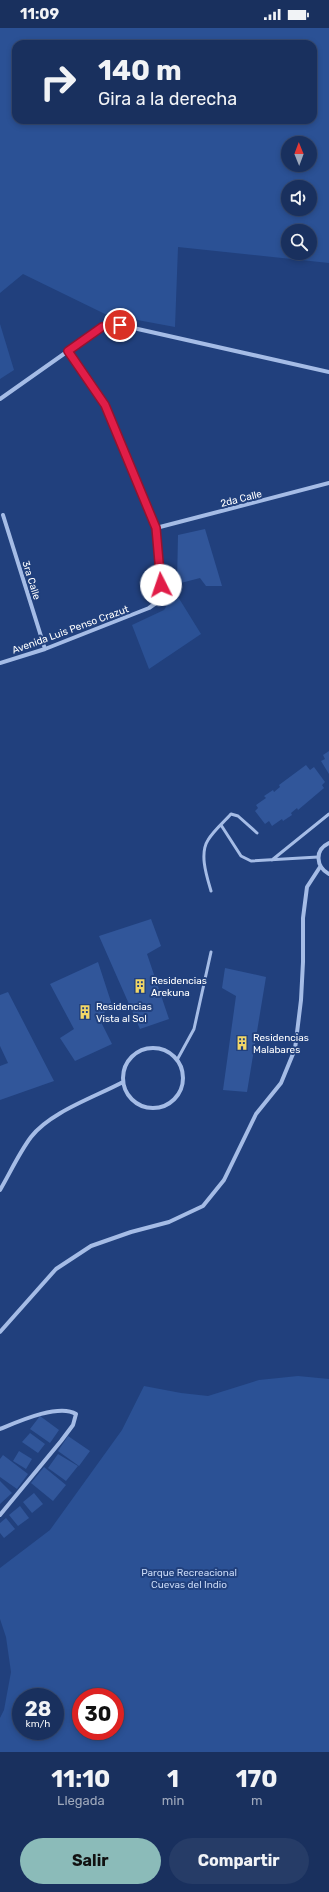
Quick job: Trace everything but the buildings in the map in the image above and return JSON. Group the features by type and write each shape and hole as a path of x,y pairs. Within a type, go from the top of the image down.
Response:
{"street":[{"path":"0,399 102,327 120,325 329,372"},
{"name":"Avenida Luis Penso Crazut","path":"0,663 45,649 149,608 156,603 160,594 161,585 156,528 105,405 68,351"},
{"name":"2da Calle","path":"156,528 329,484"},
{"name":"3ra Calle","path":"4,516 45,649"},
{"path":"329,843 322,847 318,857 320,867 329,874"},
{"path":"0,1332 56,1269 90,1246 131,1232 169,1222 203,1206 224,1180 256,1114 281,1083 295,1049 304,962 304,918 307,887 320,867"},
{"path":"151,1048 161,1049 170,1053 177,1060 182,1070 183,1083 176,1097 168,1103 159,1107 150,1108 140,1105 132,1100 126,1092 123,1082 123,1072 126,1063 133,1055 141,1050 151,1048"},
{"path":"0,1190 31,1136 50,1120 75,1105 123,1082"},
{"path":"0,1429 51,1411 72,1411 76,1414 73,1426 0,1515"}],"lane":[{"path":"211,891 205,870 205,850 207,840 231,814 238,816 257,833"},
{"path":"272,860 329,814"},
{"path":"221,824 241,856 251,861 318,857"},
{"path":"177,1060 194,1029 210,952"}],"green space":[{"path":"0,28 329,28 329,263 301,260 317,260 317,224 281,224 281,258 178,247 175,327 105,314 23,274 0,293"},
{"path":"0,324 14,370 0,379"},
{"path":"175,592 201,634 149,669 132,625 164,610"},
{"name":"Parque Recreacional Cuevas del Indio","path":"298,1376 329,1379 329,1752 0,1752 0,1718 4,1710 11,1672 6,1637 0,1619 0,1568 50,1530 122,1430 144,1386 181,1393 208,1396 259,1380"}],"place":[{"name":"Residencias Arekuna","path":"140,986"},
{"name":"Residencias Vista al Sol","path":"85,1012"},
{"name":"Residencias Malabares","path":"242,1043"}],"route":[{"path":"120,325 102,327 68,351 105,405 156,528 161,585"}]}
